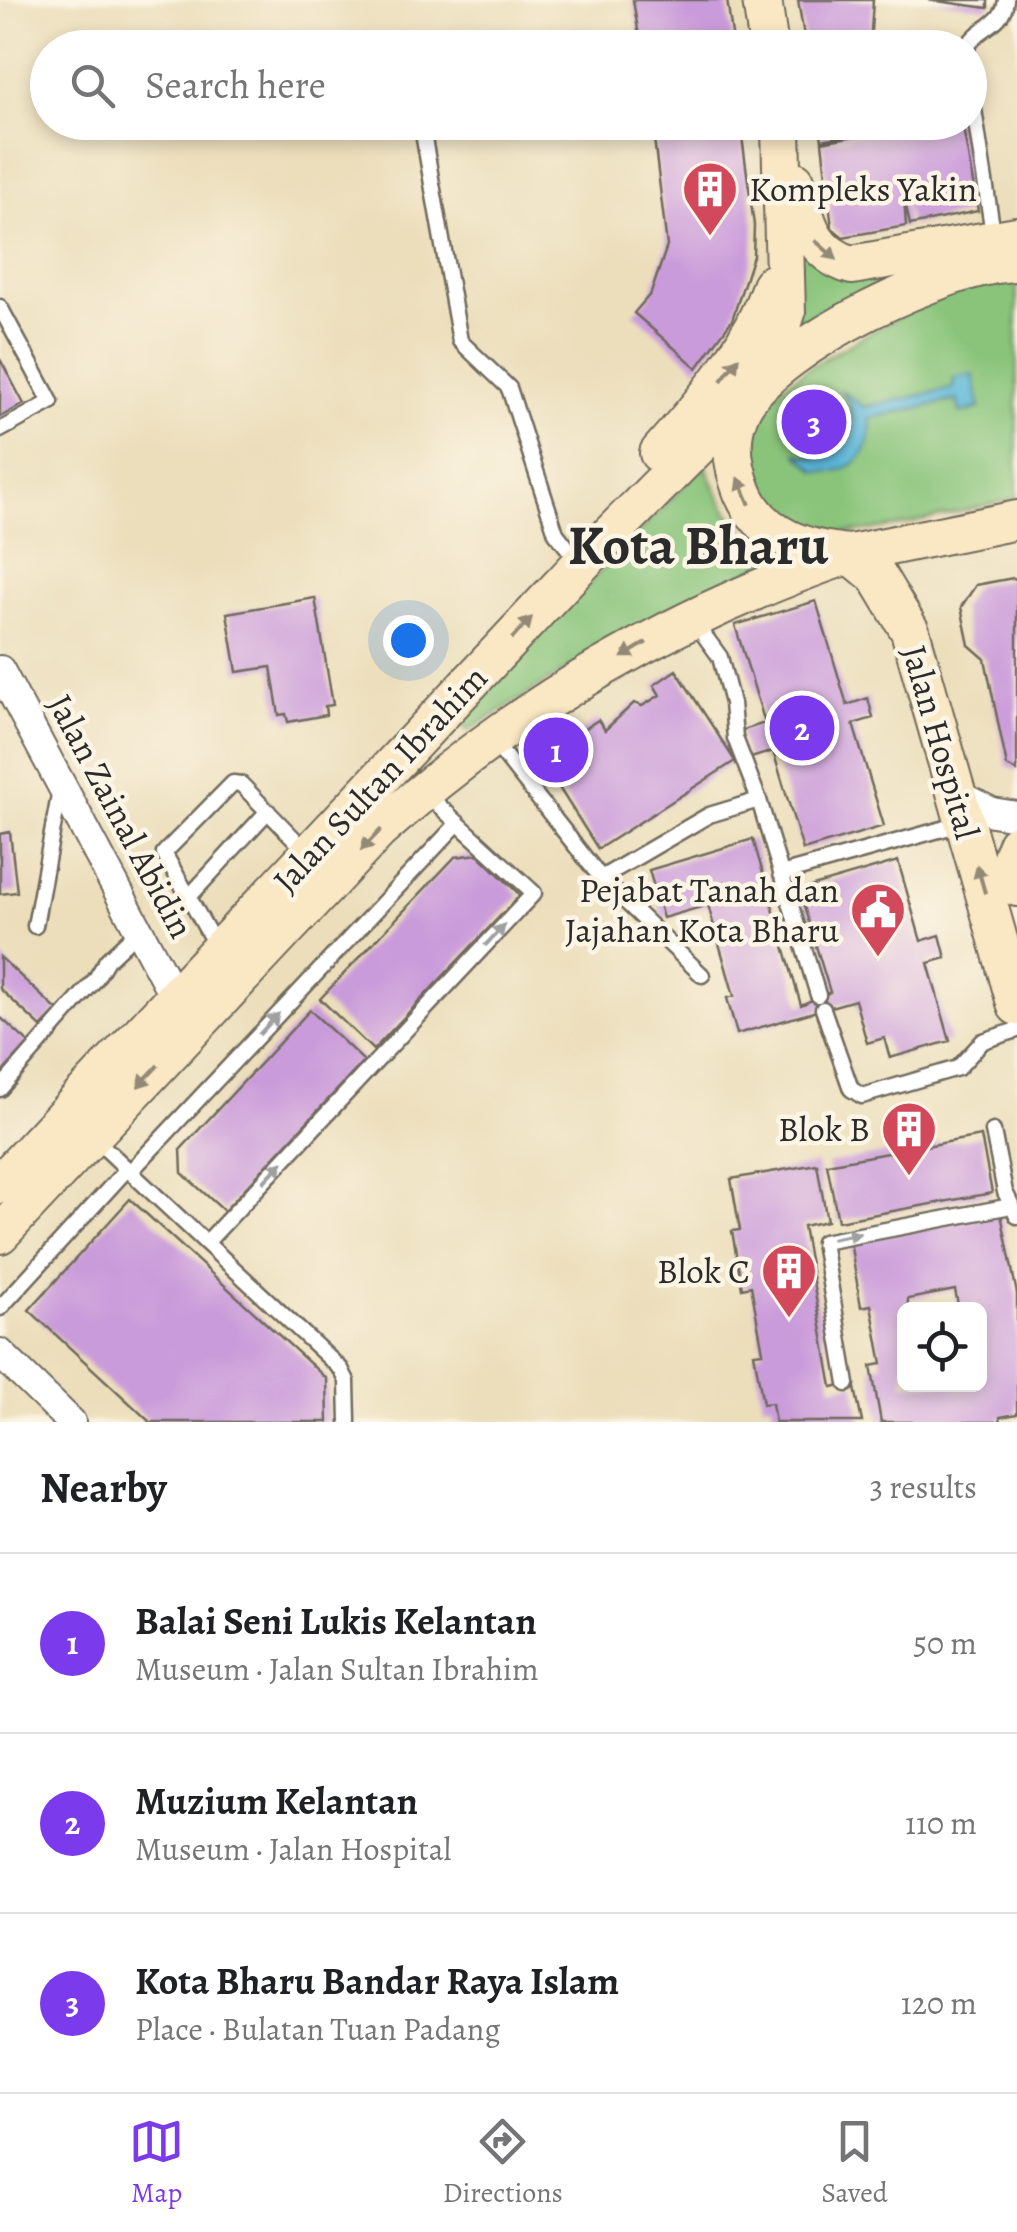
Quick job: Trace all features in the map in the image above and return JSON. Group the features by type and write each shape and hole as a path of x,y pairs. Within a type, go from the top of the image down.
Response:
{"main road":[{"path":"762,0 767,30"},
{"path":"765,379 786,313 781,140"},
{"path":"785,140 807,228 818,247 835,260 872,264 1006,251"},
{"path":"584,561 634,482 738,360 757,328 772,285 781,231"},
{"path":"850,554 823,552 779,536 748,502 732,454 742,406 765,379 793,357 898,297 1006,251"},
{"name":"Jalan Sultan Ibrahim","path":"4,1173 175,998 584,561 765,379"},
{"name":"Jalan Sultan Ibrahim","path":"0,1234 378,831 490,738 691,617 764,583 850,554 1017,520"},
{"name":"Jalan Hospital","path":"850,554 877,576 910,630 1017,1006"},
{"path":"1017,844 1012,858 1017,888"}],"street":[{"path":"946,534 1017,532"},
{"name":"Jalan Zainal Abidin","path":"0,670 175,998"},
{"path":"960,808 1017,816"},
{"path":"0,1353 71,1422"}],"lane":[{"path":"983,30 1002,16 1006,0"},
{"path":"424,140 460,341 509,388 556,534 584,561"},
{"path":"982,140 1006,251"},
{"path":"0,306 50,402 0,430"},
{"path":"691,617 720,656 732,703 735,738 759,800 820,1002 851,1088 862,1096 958,1068 983,1041 1017,1030"},
{"path":"490,738 601,878 702,975"},
{"path":"219,951 164,853 233,783 240,784 310,854"},
{"path":"35,926 61,784"},
{"path":"206,1243 534,892 423,791"},
{"path":"601,878 709,815 759,800"},
{"path":"782,874 960,808"},
{"path":"188,898 268,810"},
{"path":"0,1308 458,823"},
{"path":"0,1089 96,980 106,960 139,930"},
{"path":"847,1384 823,1242 1014,1211 993,1131"},
{"path":"92,1136 340,1368 347,1381 348,1422"}],"green space":[{"path":"795,246 924,267 792,344"},
{"path":"1017,280 1017,498 897,526 849,532 809,527 782,509 764,484 755,451 759,418 771,397 866,334 928,303 971,286"},
{"path":"705,464 732,518 751,539 776,557 608,644 468,731 457,719"}],"water":[{"path":"973,374 980,408 960,413 957,400 870,418 864,452 840,470 816,471 796,453 826,456 846,441 852,416 840,389 864,407 954,388 953,378"}],"building":[{"path":"633,0 727,0 731,30 638,30"},
{"path":"798,0 873,0 871,30 803,30"},
{"path":"929,0 988,0 988,8"},
{"name":"Kompleks Yakin","path":"654,140 742,140 754,225 753,256 732,320 697,368 634,313 651,293 667,246"},
{"path":"965,140 978,211 910,225 904,197 906,226 843,237 832,228 822,142"},
{"path":"0,359 24,404 0,417"},
{"path":"1017,579 1017,771 1007,766 985,659 969,645 961,607 976,585"},
{"path":"315,598 333,705 325,706 326,715 288,722 286,714 279,715 271,667 237,672 227,613"},
{"path":"816,601 847,705 868,698 873,718 853,724 884,826 803,850 773,751 748,759 740,731 765,723 735,625"},
{"path":"676,670 735,761 598,849 544,764 550,760 542,747 560,735 569,749 576,744 589,763 575,735 598,720 605,730 634,703 642,706 660,695 654,685"},
{"path":"10,832 17,892 0,894 0,834"},
{"path":"753,839 801,1005 830,992 799,890 898,861 921,941 940,935 946,958 928,963 950,1041 890,1058 884,1038 867,1043 855,1000 737,1034 727,998 734,996 708,905 663,918 649,870"},
{"path":"478,854 520,895 373,1050 320,999 455,857"},
{"path":"0,957 57,1010 41,1027 0,989"},
{"path":"310,1010 364,1061 224,1211 182,1173 181,1149"},
{"path":"0,1017 29,1043 0,1075"},
{"name":"Blok B","path":"981,1136 992,1193 838,1221 827,1164"},
{"name":"Blok C","path":"817,1164 827,1221 803,1226 832,1387 854,1383 862,1422 775,1422 772,1403 763,1404 754,1353 763,1352 751,1286 742,1288 732,1231 740,1230 731,1179"},
{"path":"130,1199 327,1379 328,1422 150,1422 29,1310"},
{"path":"1001,1214 1017,1294 1017,1414 1000,1417 1001,1422 881,1422 871,1366 882,1364 871,1305 861,1307 850,1241"}],"place":[{"name":"Kompleks Yakin","path":"710,238"},
{"name":"Kota Bharu Bandar Raya Islam","path":"814,422"},
{"name":"Muzium Kelantan","path":"802,728"},
{"name":"Balai Seni Lukis Kelantan","path":"556,750"},
{"name":"Pejabat Tanah dan Jajahan Kota Bharu","path":"878,959"},
{"name":"Blok B","path":"909,1178"},
{"name":"Blok C","path":"789,1320"}],"district":[{"name":"Kota Bharu","path":"698,545"}]}
